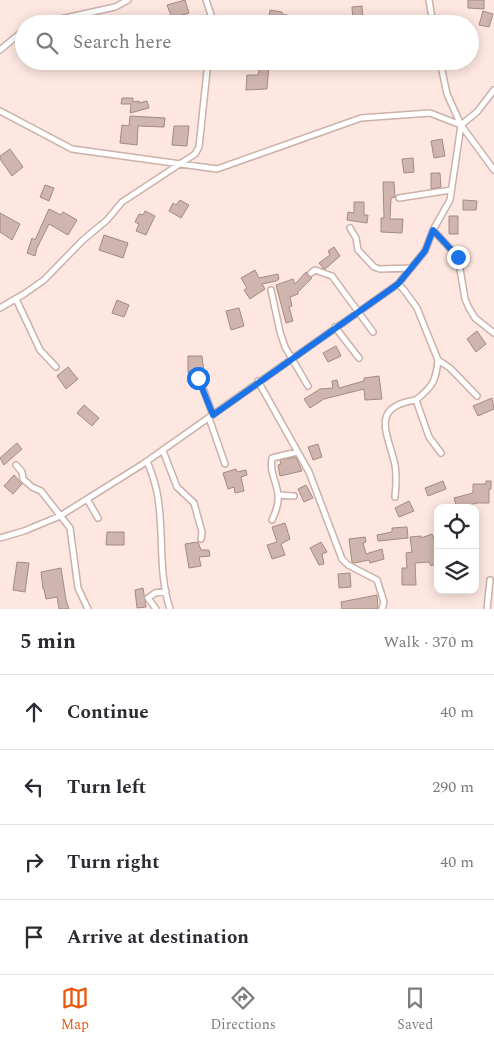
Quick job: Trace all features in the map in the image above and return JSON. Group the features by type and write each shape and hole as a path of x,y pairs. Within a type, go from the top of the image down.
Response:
{"street":[{"path":"79,15 115,7 128,0"},
{"path":"206,0 211,15"},
{"path":"429,0 432,15"},
{"path":"0,50 15,38"},
{"path":"0,308 44,280 83,240 107,220 122,202 195,154 199,147 207,70"},
{"path":"442,70 447,94 461,125 494,170"},
{"path":"0,538 24,531 60,516 147,462 258,381 398,284 425,251 433,230 450,200 461,125 477,112 494,90"},
{"path":"0,111 72,149 217,169 361,118 430,113 461,125"},
{"path":"399,198 451,190"},
{"path":"350,228 356,238 358,250 374,267 380,269 411,268"},
{"path":"433,230 458,257 465,299 469,308 475,318 494,334"},
{"path":"312,273 315,270 332,276 373,332"},
{"path":"395,497 395,467 384,425 386,416 397,404 416,400 425,392 436,379 438,360 417,308 398,284"},
{"path":"271,290 285,347 308,386"},
{"path":"16,299 40,350 56,367"},
{"path":"335,327 358,358"},
{"path":"438,360 450,368 477,396"},
{"path":"198,378 225,464"},
{"path":"258,381 309,472 342,559 348,565 377,580 384,602 382,609"},
{"path":"416,400 429,437 441,453"},
{"path":"162,450 176,487 194,503 202,532 201,539"},
{"path":"272,520 277,509 278,495 270,465 272,458 297,452"},
{"path":"147,462 158,497 162,578 170,609"},
{"path":"16,465 22,472 23,479 32,487 41,491 70,528 78,588 88,609"},
{"path":"278,495 294,496"},
{"path":"87,499 98,518"},
{"path":"487,609 490,580"},
{"path":"156,609 148,598 155,593 166,591"}],"building":[{"path":"185,0 189,13 171,15 167,5"},
{"path":"468,0 484,0 484,9 468,8"},
{"path":"362,6 363,15 353,15 352,7"},
{"path":"270,10 282,12 282,14 286,15 269,15"},
{"path":"483,11 493,14 489,27 479,25"},
{"path":"259,70 269,70 267,89 246,90 247,75 258,75"},
{"path":"122,98 133,98 133,102 139,101 139,103 147,101 149,108 130,113 131,104 121,104"},
{"path":"130,116 165,118 164,127 138,126 137,145 120,143 122,125 129,126"},
{"path":"174,126 189,126 187,146 172,145"},
{"path":"442,139 445,156 434,158 431,141"},
{"path":"10,149 23,167 12,176 0,159 0,156"},
{"path":"413,158 414,172 404,173 402,159"},
{"path":"431,173 440,173 441,187 431,189"},
{"path":"383,182 394,182 395,197 391,198 390,219 403,219 402,233 381,232 381,218 384,218"},
{"path":"45,185 54,188 49,201 40,197"},
{"path":"180,200 189,205 181,218 169,211 173,203 176,205"},
{"path":"463,200 477,201 476,210 463,210"},
{"path":"354,202 364,202 364,215 368,215 367,223 347,220 348,212 354,213"},
{"path":"49,209 61,215 63,212 77,220 68,235 49,224 35,256 27,253 32,238 35,240"},
{"path":"145,211 155,216 146,235 136,231 139,224 135,222 139,214 143,215"},
{"path":"0,213 20,224 12,240 0,232"},
{"path":"449,216 458,216 458,234 449,234"},
{"path":"104,235 128,243 123,258 99,250"},
{"path":"334,247 340,256 325,269 319,263 330,255 328,251"},
{"path":"255,270 259,278 278,274 279,279 262,284 265,289 250,299 244,290 247,288 241,278"},
{"path":"306,272 312,278 298,294 290,297 292,306 289,307 293,321 286,323 276,285 293,279 295,284"},
{"path":"117,300 129,305 124,317 112,313"},
{"path":"239,308 244,326 231,330 226,311"},
{"path":"477,331 486,344 476,352 467,339"},
{"path":"336,346 341,356 328,362 323,353"},
{"path":"188,356 202,356 204,373 188,373"},
{"path":"68,367 78,379 66,389 57,376"},
{"path":"379,376 382,399 365,400 364,389 324,399 310,408 304,399 320,389 333,388 332,381 337,380 339,388 364,381 364,378"},
{"path":"492,398 494,409 478,416 473,406"},
{"path":"84,405 99,418 92,426 77,413"},
{"path":"17,443 22,449 4,465 0,458"},
{"path":"318,444 322,457 313,460 308,447"},
{"path":"296,457 302,471 280,476 278,465 281,464 280,460"},
{"path":"236,469 237,472 246,470 247,475 241,477 244,491 235,493 234,487 228,489 223,473"},
{"path":"14,475 22,484 13,494 4,486"},
{"path":"443,481 446,489 428,496 425,488"},
{"path":"486,481 491,481 489,503 456,504 454,498 473,493 473,484 486,484"},
{"path":"306,485 313,498 304,502 298,489"},
{"path":"409,501 414,511 399,517 395,508"},
{"path":"285,523 290,539 281,544 285,555 272,559 267,545 277,542 272,527"},
{"path":"407,527 408,538 378,541 377,535 392,532 392,528"},
{"path":"107,532 124,532 124,545 106,545"},
{"path":"432,534 434,538 434,565 431,566 429,562 415,563 416,585 402,585 402,568 407,568 406,553 412,552 410,537 421,536 421,538"},
{"path":"365,537 366,542 363,543 366,554 382,549 384,559 370,563 369,560 352,562 349,539"},
{"path":"198,542 201,550 209,550 210,556 199,557 201,566 189,568 185,544"},
{"path":"321,542 327,552 322,554 324,564 319,565 310,548"},
{"path":"17,562 29,563 25,592 13,590"},
{"path":"61,568 69,609 59,609 57,597 46,599 43,589 41,572"},
{"path":"350,573 351,587 339,588 338,574"},
{"path":"143,588 146,607 137,608 135,590"},
{"path":"377,595 378,609 342,609 341,602"}],"route":[{"path":"198,378 213,415 258,381 398,284 425,251 433,230 458,257"}]}
